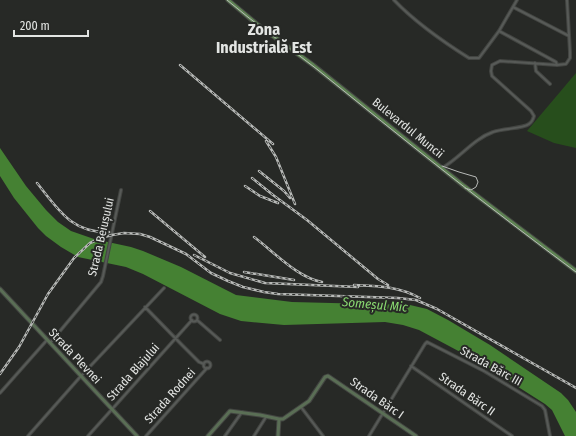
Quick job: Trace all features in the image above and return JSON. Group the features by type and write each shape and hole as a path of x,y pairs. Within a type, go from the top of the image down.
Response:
{"main road":[{"name":"Bulevardul Muncii","path":"228,0 258,25 313,65 442,169 576,271"}],"street":[{"path":"394,0 424,27 469,58 479,58 499,31 517,0"},
{"path":"442,169 480,138 497,130 526,125 532,122 534,116 531,111 494,78 491,71 492,65 500,61 557,65 566,64 570,58 567,0"},
{"path":"513,7 569,36"},
{"path":"499,31 556,62 557,65"},
{"path":"535,63 536,71 550,84"},
{"name":"Strada Beiușului","path":"0,393 96,289 103,276 121,190"},
{"path":"28,436 81,376 164,288"},
{"name":"Strada Plevnei","path":"0,289 137,436"},
{"path":"145,308 199,362 204,364 206,368 210,366 210,362 206,361 204,364"},
{"path":"197,320 192,320 191,317 194,314 197,316 197,320 220,340"},
{"name":"Strada Blajului","path":"88,436 192,320"},
{"name":"Strada Bărc III","path":"411,366 425,344 429,343 484,371 542,406 545,410 550,436"},
{"path":"368,436 411,366"},
{"name":"Strada Bărc II","path":"411,366 512,436"},
{"name":"Strada Rodnei","path":"146,436 206,368"},
{"name":"Strada Bărc I","path":"300,407 311,398 325,377 328,376 416,436"},
{"path":"208,436 230,411 283,419 300,407 323,436"},
{"path":"225,436 242,412"},
{"path":"254,436 267,416"},
{"path":"278,436 280,419"}],"shaded area":[{"path":"576,73 576,148 554,143 527,131"},
{"path":"0,148 26,186 46,210 58,222 71,231 94,239 143,251 181,267 236,295 292,302 410,305 427,309 490,345 561,393 576,412 576,436 565,436 552,410 545,404 479,362 419,330 403,325 385,322 284,325 241,321 220,314 143,274 126,267 78,257 46,236 14,198 0,176"}],"tram line":[{"path":"227,0 318,70 478,198 576,272"},
{"path":"442,166 476,177 478,182 476,187 471,190 465,188"}],"railway":[{"path":"180,65 273,144"},
{"path":"266,141 276,157 295,204"},
{"path":"259,171 284,191 290,198"},
{"path":"252,178 307,220 378,279 388,285"},
{"path":"37,183 59,210 75,224 96,231 109,232"},
{"path":"245,186 260,196 278,203"},
{"path":"150,211 205,257"},
{"path":"0,374 19,347 48,294 74,258 90,243 101,238 124,233 140,234 150,237 186,254 211,273 243,287 264,292 278,294 398,298 416,300 437,309 576,388"},
{"path":"254,237 295,270 313,280 322,282"},
{"path":"194,255 230,273 265,283 358,287"},
{"path":"244,272 294,280"},
{"path":"354,285 379,286 396,289 420,298"}],"district":[{"name":"Zona Industrială Est","path":"264,38"}],"water label":[{"name":"Someșul Mic","path":"375,304"}]}
